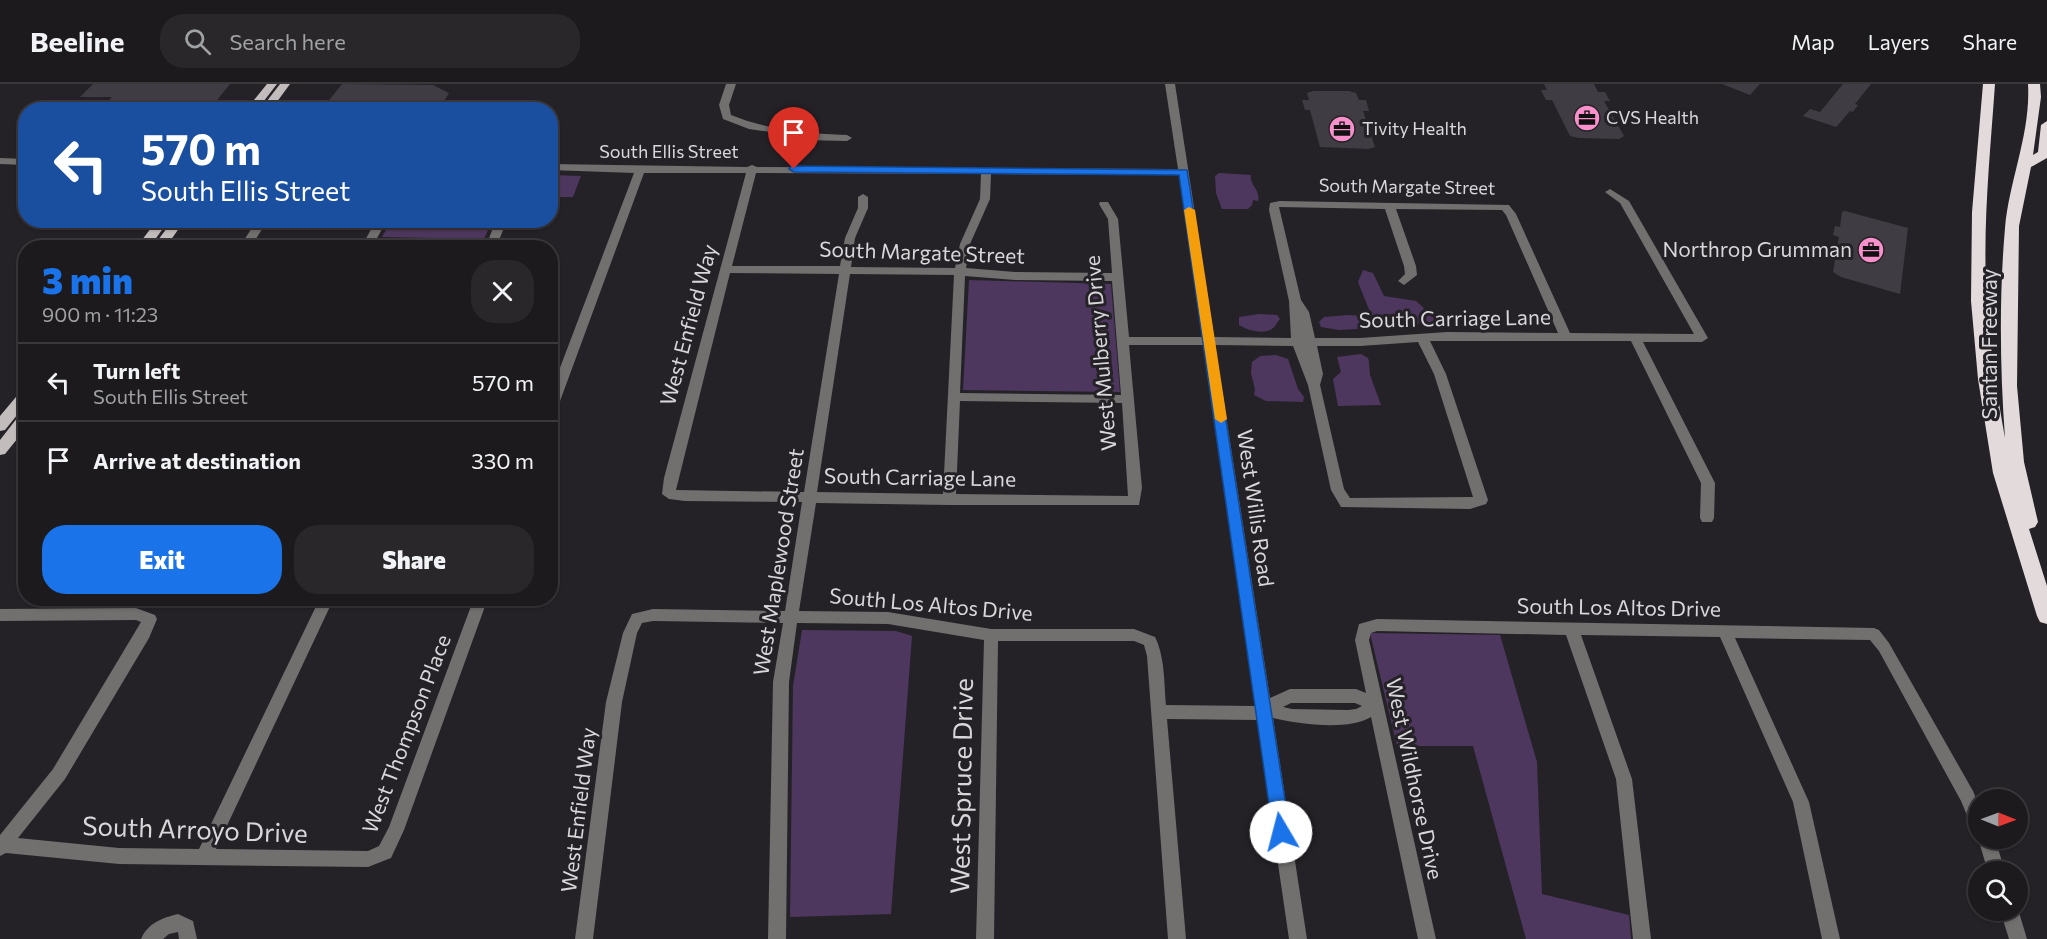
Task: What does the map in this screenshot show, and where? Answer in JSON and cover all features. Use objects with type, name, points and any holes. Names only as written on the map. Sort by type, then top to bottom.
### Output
[{"type":"highway","points":[[1989,84],[1979,212],[1978,301],[1986,379],[2002,473],[2047,616]]},
{"type":"highway","points":[[2029,84],[2034,91]]},
{"type":"highway","name":"Santan Freeway","points":[[2034,91],[2025,165],[2013,226],[2009,386],[2015,462],[2047,603]]},
{"type":"highway","points":[[2025,165],[2044,154],[2047,125]]},
{"type":"main road","points":[[257,102],[272,84]]},
{"type":"main road","points":[[271,102],[285,84]]},
{"type":"main road","points":[[0,426],[18,404]]},
{"type":"main road","points":[[0,450],[18,427]]},
{"type":"street","points":[[731,84],[724,105],[726,117],[736,123],[785,130],[804,137],[847,138]]},
{"type":"street","name":"West Willis Road","points":[[1170,84],[1298,939]]},
{"type":"street","points":[[0,161],[18,162]]},
{"type":"street","name":"South Ellis Street","points":[[558,167],[640,170],[752,168],[1184,172]]},
{"type":"street","name":"West Enfield Way","points":[[669,494],[671,478],[752,168]]},
{"type":"street","points":[[558,390],[640,170]]},
{"type":"street","points":[[949,500],[960,271],[965,244],[985,199],[986,170]]},
{"type":"street","name":"South Carriage Lane","points":[[1123,341],[1360,342],[1447,336],[1702,338],[1624,201],[1610,192]]},
{"type":"street","name":"West Maplewood Street","points":[[777,939],[781,682],[850,238],[862,208],[863,196]]},
{"type":"street","name":"West Mulberry Drive","points":[[1104,204],[1113,219],[1135,488],[1134,501]]},
{"type":"street","name":"South Margate Street","points":[[1305,342],[1303,312],[1295,301],[1274,205],[1505,207],[1511,214],[1566,337]]},
{"type":"street","points":[[1389,205],[1410,266],[1411,275],[1404,281]]},
{"type":"street","name":"South Margate Street","points":[[726,269],[960,271],[1016,276],[1118,277]]},
{"type":"street","points":[[1305,342],[1317,374],[1314,385],[1338,490],[1346,503],[1470,504],[1480,500],[1440,374],[1422,338]]},
{"type":"street","points":[[1635,338],[1708,483],[1707,518]]},
{"type":"street","points":[[954,397],[1127,399]]},
{"type":"street","name":"South Carriage Lane","points":[[669,494],[1134,501]]},
{"type":"street","points":[[203,858],[323,606]]},
{"type":"street","name":"West Thompson Place","points":[[385,852],[396,830],[478,606]]},
{"type":"street","points":[[0,615],[136,614],[150,619],[144,634],[59,774],[1,847]]},
{"type":"street","name":"South Los Altos Drive","points":[[637,618],[653,615],[888,618],[991,634],[1134,635],[1150,641],[1154,656],[1159,712]]},
{"type":"street","name":"West Enfield Way","points":[[584,939],[614,702],[630,633],[637,618]]},
{"type":"street","name":"South Los Altos Drive","points":[[1364,628],[1377,625],[1874,634],[1884,647],[1968,798]]},
{"type":"street","name":"West Wildhorse Drive","points":[[1364,628],[1362,640],[1427,939]]},
{"type":"street","points":[[1572,628],[1624,779],[1642,939]]},
{"type":"street","points":[[1724,630],[1801,802],[1831,939]]},
{"type":"street","name":"West Spruce Drive","points":[[984,939],[991,634]]},
{"type":"street","points":[[1177,939],[1159,712],[1263,711],[1292,716],[1348,717],[1359,716],[1376,705]]},
{"type":"street","name":"South Arroyo Drive","points":[[1,847],[119,856],[203,858],[368,860],[385,852]]},
{"type":"street","points":[[2012,921],[2018,939]]},
{"type":"street","points":[[150,939],[164,926],[178,923],[187,927],[188,939]]},
{"type":"shaded area","points":[[1219,173],[1251,175],[1258,194],[1258,201],[1253,200],[1248,209],[1222,209],[1216,193],[1215,176]]},
{"type":"shaded area","points":[[558,175],[581,176],[573,197],[558,197]]},
{"type":"shaded area","points":[[387,228],[489,228],[484,239],[382,237]]},
{"type":"shaded area","points":[[1363,270],[1373,273],[1384,296],[1416,301],[1429,313],[1442,318],[1443,323],[1441,325],[1427,322],[1402,326],[1387,324],[1374,328],[1339,330],[1321,327],[1319,322],[1324,317],[1349,315],[1372,317],[1358,282]]},
{"type":"shaded area","points":[[969,280],[1111,284],[1120,392],[963,390]]},
{"type":"shaded area","points":[[1259,314],[1277,315],[1280,319],[1273,328],[1262,332],[1239,325],[1239,317]]},
{"type":"shaded area","points":[[1361,354],[1368,358],[1370,375],[1381,405],[1338,406],[1333,379],[1341,372],[1337,357]]},
{"type":"shaded area","points":[[1276,355],[1288,359],[1298,389],[1304,397],[1303,402],[1266,401],[1254,395],[1252,362],[1260,356]]},
{"type":"shaded area","points":[[802,630],[896,631],[912,636],[891,914],[790,917],[793,686]]},
{"type":"shaded area","points":[[1370,633],[1500,635],[1537,762],[1542,894],[1629,915],[1631,939],[1526,939],[1473,746],[1397,746]]},
{"type":"building","points":[[93,84],[230,84],[215,102],[107,102],[112,97],[80,97]]},
{"type":"building","points":[[342,84],[433,85],[449,93],[444,102],[328,102]]},
{"type":"building","name":"CVS Health","points":[[1544,84],[1594,84],[1598,92],[1605,92],[1610,101],[1604,101],[1624,136],[1619,139],[1570,136],[1552,100],[1546,100],[1541,90],[1547,90]]},
{"type":"building","points":[[1722,84],[1760,84],[1750,95]]},
{"type":"building","points":[[1843,84],[1871,84],[1855,104],[1858,105],[1853,112],[1850,111],[1836,127],[1803,116],[1810,109],[1820,112]]},
{"type":"building","name":"Tivity Health","points":[[1313,91],[1356,93],[1359,100],[1366,100],[1369,111],[1363,111],[1375,147],[1368,149],[1320,147],[1310,110],[1305,110],[1302,100],[1309,100],[1307,93]]},
{"type":"building","name":"Northrop Grumman","points":[[1842,212],[1908,228],[1900,294],[1841,277],[1833,272],[1839,237],[1833,235],[1835,226],[1840,227]]},
{"type":"slow traffic","points":[[1189,210],[1221,419]]},
{"type":"place","name":"CVS Health","points":[[1587,118]]},
{"type":"place","name":"Tivity Health","points":[[1342,129]]},
{"type":"place","name":"Northrop Grumman","points":[[1871,250]]},
{"type":"route","points":[[794,169],[1184,172],[1281,832]]}]
